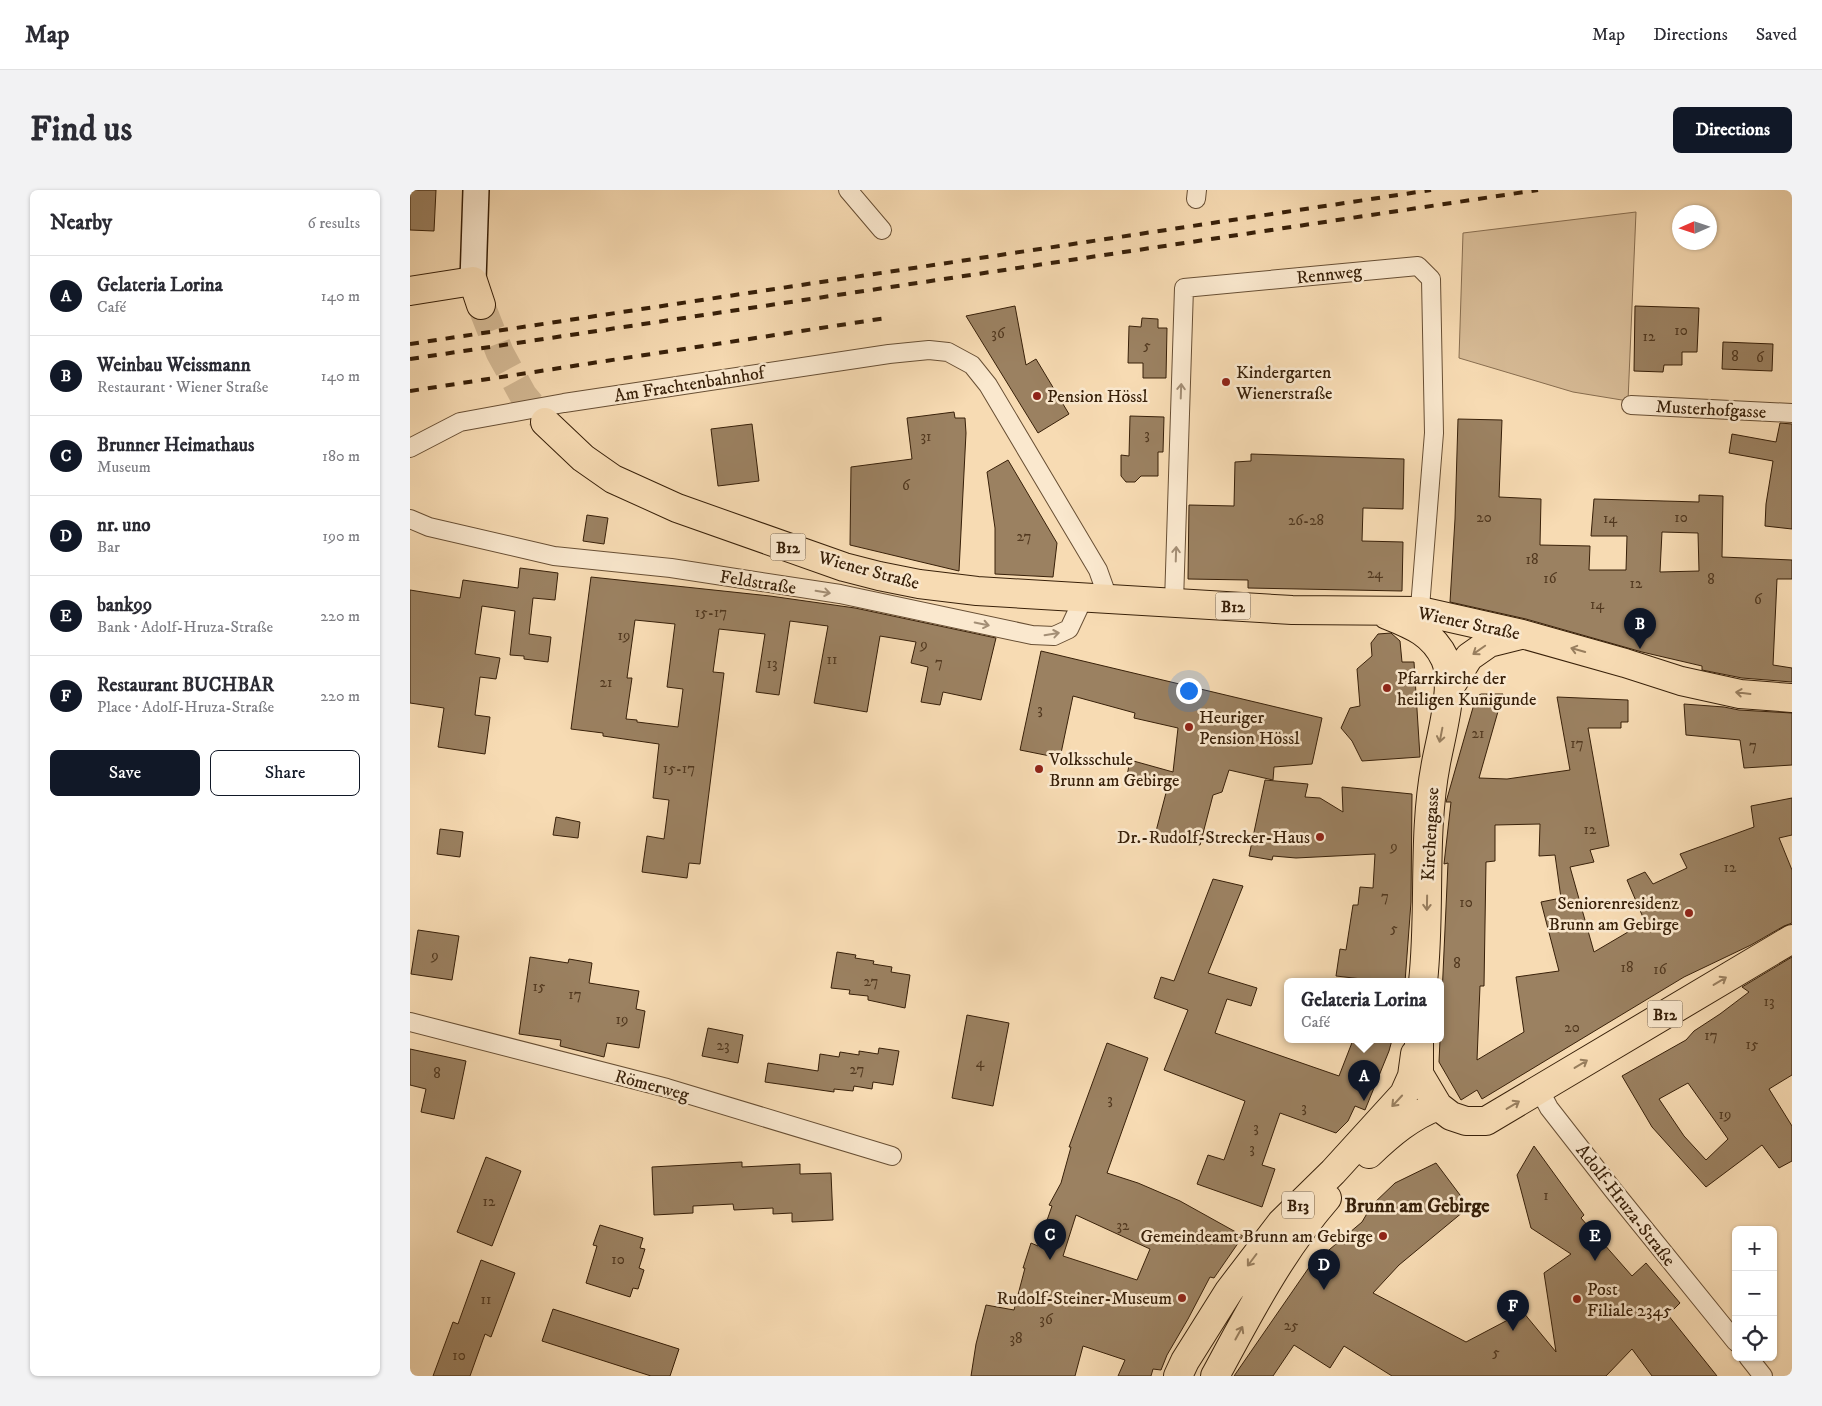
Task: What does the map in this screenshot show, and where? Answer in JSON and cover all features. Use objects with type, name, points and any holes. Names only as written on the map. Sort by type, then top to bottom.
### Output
[{"type":"main road","points":[[410,291],[477,293],[476,190]]},
{"type":"main road","name":"Wiener Straße","points":[[545,422],[584,458],[613,479],[677,508],[844,566],[879,576],[919,584],[977,591],[1292,610],[1376,610]]},
{"type":"main road","name":"Kirchengasse","points":[[1376,610],[1407,623],[1419,620],[1446,660],[1450,687],[1432,784],[1428,817],[1426,950],[1423,978]]},
{"type":"main road","name":"Wiener Straße","points":[[1419,620],[1522,634],[1681,681],[1740,694],[1792,698]]},
{"type":"main road","name":"Kirchengasse","points":[[1450,687],[1469,657],[1489,643],[1522,634]]},
{"type":"main road","name":"B12","points":[[1418,1043],[1419,1074],[1438,1106],[1451,1116],[1466,1122],[1486,1121],[1792,939]]},
{"type":"main road","name":"B13","points":[[1178,1376],[1185,1361],[1229,1291],[1281,1223],[1333,1172],[1404,1094],[1412,1076],[1418,1043]]},
{"type":"main road","name":"B13","points":[[1215,1376],[1260,1296],[1312,1214],[1341,1181],[1381,1142],[1417,1114],[1438,1106]]},
{"type":"street","points":[[848,190],[882,230]]},
{"type":"street","name":"Rennweg","points":[[1174,602],[1184,288],[1418,266],[1431,278],[1434,434],[1419,620]]},
{"type":"street","name":"Am Frachtenbahnhof","points":[[410,448],[460,422],[564,403],[880,356],[929,350],[948,352],[972,365],[988,385],[1098,570],[1096,598]]},
{"type":"street","name":"Musterhofgasse","points":[[1631,405],[1792,413]]},
{"type":"street","name":"Feldstraße","points":[[410,519],[429,527],[554,556],[671,568],[840,594],[1032,635],[1054,636],[1069,629],[1096,598]]},
{"type":"street","name":"Römerweg","points":[[410,1022],[668,1088],[892,1156]]},
{"type":"street","name":"Adolf-Hruza-Straße","points":[[1539,1089],[1549,1108],[1732,1337]]},
{"type":"street","points":[[1751,1361],[1763,1376]]},
{"type":"shaded area","points":[[1636,212],[1628,401],[1573,392],[1459,358],[1463,233]]},
{"type":"building","points":[[410,190],[436,190],[434,231],[410,230]]},
{"type":"building","points":[[1015,306],[1026,365],[1036,359],[1069,414],[1038,433],[966,316]]},
{"type":"building","points":[[1635,306],[1699,308],[1697,352],[1682,352],[1682,365],[1664,365],[1663,372],[1634,371]]},
{"type":"building","points":[[1142,318],[1158,319],[1158,328],[1167,328],[1166,378],[1143,378],[1143,363],[1128,363],[1129,326],[1141,327]]},
{"type":"building","points":[[1723,342],[1773,344],[1772,371],[1722,369]]},
{"type":"building","points":[[954,412],[955,418],[965,418],[966,433],[959,571],[850,545],[851,467],[912,459],[907,418]]},
{"type":"building","points":[[1130,416],[1164,417],[1163,452],[1158,452],[1158,476],[1141,476],[1135,482],[1126,482],[1121,476],[1121,455],[1129,456]]},
{"type":"building","points":[[1458,419],[1502,420],[1499,497],[1541,499],[1540,545],[1590,546],[1589,570],[1626,570],[1627,536],[1591,536],[1594,499],[1699,502],[1699,495],[1723,496],[1722,557],[1792,560],[1792,579],[1777,579],[1773,665],[1792,668],[1792,682],[1742,678],[1702,670],[1702,666],[1642,652],[1526,619],[1450,602]],"holes":[[[1662,532],[1698,533],[1699,571],[1660,572]]]},
{"type":"building","points":[[1780,423],[1792,424],[1792,529],[1765,526],[1766,504],[1773,461],[1729,453],[1732,434],[1776,442]]},
{"type":"building","points":[[752,424],[759,481],[718,486],[711,429]]},
{"type":"building","points":[[1251,454],[1404,459],[1403,509],[1363,508],[1362,541],[1403,542],[1402,591],[1248,588],[1248,580],[1188,579],[1189,505],[1234,506],[1235,462],[1251,461]]},
{"type":"building","points":[[1008,460],[1057,543],[1053,577],[995,574],[995,528],[987,472]]},
{"type":"building","points":[[587,515],[608,518],[604,544],[583,541]]},
{"type":"building","points":[[520,568],[558,573],[555,600],[533,598],[529,634],[551,637],[548,662],[524,659],[524,656],[510,655],[515,611],[482,606],[475,654],[500,658],[496,679],[480,677],[475,715],[490,717],[485,754],[438,747],[444,708],[410,703],[410,590],[460,598],[463,580],[518,588]]},
{"type":"building","points":[[591,577],[770,596],[855,608],[996,638],[981,700],[943,692],[940,705],[921,702],[928,667],[911,663],[916,642],[880,636],[867,712],[814,703],[828,626],[790,621],[779,695],[756,692],[765,634],[719,629],[713,672],[724,673],[700,864],[689,863],[687,878],[642,872],[647,836],[664,839],[669,800],[653,798],[659,744],[603,736],[603,733],[571,729]],"holes":[[[635,620],[675,624],[667,687],[683,689],[678,727],[626,719],[632,678],[627,678]]]},
{"type":"building","name":"Pfarrkirche der heiligen Kunigunde","points":[[1391,633],[1400,641],[1402,662],[1414,662],[1420,757],[1362,761],[1352,741],[1341,728],[1350,708],[1360,706],[1357,669],[1372,656],[1371,643],[1378,634]]},
{"type":"building","points":[[1041,651],[1322,718],[1312,764],[1274,767],[1273,780],[1229,770],[1222,792],[1213,795],[1200,845],[1155,835],[1167,789],[1127,776],[1130,760],[1173,772],[1178,728],[1134,718],[1135,713],[1073,696],[1060,758],[1020,750]]},
{"type":"building","points":[[1481,694],[1503,694],[1479,778],[1507,779],[1570,770],[1557,697],[1628,700],[1628,722],[1621,722],[1621,728],[1588,728],[1609,846],[1590,850],[1594,862],[1570,867],[1594,952],[1645,922],[1627,880],[1645,872],[1653,884],[1687,868],[1680,854],[1754,827],[1751,806],[1792,798],[1792,835],[1779,838],[1792,870],[1792,923],[1684,977],[1482,1099],[1477,1090],[1461,1100],[1439,1062],[1440,1043],[1444,1043],[1443,978],[1448,863],[1444,864],[1451,802],[1446,802],[1476,697]],"holes":[[[1540,824],[1539,856],[1555,855],[1561,898],[1541,902],[1559,971],[1516,977],[1524,1032],[1477,1060],[1480,986],[1484,986],[1486,862],[1495,861],[1495,825]]]},
{"type":"building","points":[[1684,704],[1792,713],[1792,765],[1744,768],[1740,740],[1686,735]]},
{"type":"building","points":[[1265,780],[1308,784],[1305,797],[1320,798],[1343,812],[1342,787],[1412,794],[1411,902],[1405,978],[1336,976],[1340,949],[1346,950],[1353,905],[1358,905],[1360,887],[1373,888],[1375,854],[1296,858],[1273,856],[1272,860],[1249,856]]},
{"type":"building","points":[[556,817],[580,822],[578,838],[553,835]]},
{"type":"building","points":[[440,829],[463,832],[460,857],[437,854]]},
{"type":"building","points":[[1213,879],[1243,886],[1208,973],[1257,988],[1251,1006],[1227,999],[1215,1033],[1339,1076],[1352,1043],[1391,1043],[1365,1110],[1355,1106],[1348,1121],[1336,1133],[1280,1113],[1262,1165],[1275,1169],[1262,1207],[1197,1184],[1208,1155],[1224,1160],[1245,1101],[1164,1070],[1188,1010],[1154,998],[1161,977],[1174,981]]},
{"type":"building","points":[[418,930],[459,936],[452,980],[411,974]]},
{"type":"building","points":[[837,952],[856,955],[855,958],[874,961],[873,964],[892,967],[891,972],[910,975],[905,1008],[868,1000],[868,996],[849,994],[850,990],[831,988]]},
{"type":"building","points":[[530,957],[568,963],[569,959],[592,963],[589,983],[639,991],[636,1009],[645,1011],[639,1048],[607,1043],[604,1057],[560,1046],[561,1040],[519,1034]]},
{"type":"building","points":[[1792,957],[1792,1075],[1769,1089],[1792,1126],[1792,1161],[1779,1168],[1762,1145],[1706,1187],[1652,1127],[1622,1076],[1686,1040],[1694,1031],[1749,992],[1742,987]],"holes":[[[1688,1083],[1728,1139],[1706,1160],[1684,1136],[1659,1099]]]},
{"type":"building","points":[[967,1015],[1009,1023],[993,1106],[952,1098]]},
{"type":"building","points":[[708,1028],[743,1035],[738,1063],[702,1056]]},
{"type":"building","points":[[1107,1043],[1148,1058],[1107,1173],[1138,1183],[1180,1201],[1243,1236],[1214,1278],[1210,1277],[1167,1355],[1161,1370],[1153,1369],[1151,1376],[1118,1376],[1125,1360],[1083,1346],[1075,1376],[971,1376],[976,1344],[986,1305],[1014,1310],[1025,1268],[1023,1268],[1031,1243],[1038,1246],[1052,1206],[1049,1205],[1061,1183],[1071,1147],[1069,1147]],"holes":[[[1076,1215],[1150,1249],[1137,1280],[1063,1256]]]},
{"type":"building","points":[[879,1048],[899,1051],[893,1085],[873,1082],[872,1089],[854,1086],[853,1091],[834,1089],[834,1092],[765,1082],[768,1063],[818,1071],[820,1054],[839,1057],[840,1052],[859,1055],[859,1051],[878,1054]]},
{"type":"building","points":[[410,1049],[466,1061],[454,1119],[421,1112],[426,1089],[410,1085]]},
{"type":"building","points":[[1534,1146],[1584,1215],[1581,1218],[1632,1276],[1646,1263],[1680,1303],[1668,1315],[1717,1376],[1652,1376],[1632,1349],[1606,1376],[1392,1376],[1344,1346],[1330,1368],[1294,1345],[1273,1376],[1234,1376],[1310,1266],[1362,1222],[1372,1205],[1395,1183],[1436,1163],[1469,1207],[1399,1265],[1373,1293],[1466,1342],[1523,1312],[1556,1352],[1544,1273],[1571,1254],[1531,1228],[1517,1175]]},
{"type":"building","points":[[486,1157],[521,1171],[492,1246],[457,1232]]},
{"type":"building","points":[[742,1162],[742,1167],[800,1164],[800,1174],[831,1173],[833,1220],[792,1222],[792,1213],[773,1214],[773,1208],[734,1210],[733,1204],[693,1206],[693,1213],[654,1215],[652,1167]]},
{"type":"building","points":[[600,1225],[643,1238],[640,1248],[645,1249],[639,1268],[644,1270],[638,1289],[633,1288],[630,1297],[586,1283],[597,1246],[593,1245]]},
{"type":"building","points":[[481,1260],[515,1273],[491,1337],[485,1334],[470,1376],[433,1376],[453,1322],[458,1324]]},
{"type":"building","points":[[553,1309],[679,1349],[670,1376],[651,1376],[542,1341]]},
{"type":"tunnel","points":[[481,305],[500,353],[523,395],[545,422]]},
{"type":"railway","points":[[410,344],[1431,190]]},
{"type":"railway","points":[[410,359],[1538,190]]},
{"type":"railway","points":[[410,391],[886,318]]},
{"type":"place","name":"Kindergarten Wienerstraße","points":[[1226,382]]},
{"type":"place","name":"Pension Hössl","points":[[1037,396]]},
{"type":"place","name":"Weinbau Weissmann","points":[[1640,649]]},
{"type":"place","name":"Pfarrkirche der heiligen Kunigunde","points":[[1387,688]]},
{"type":"place","name":"Heuriger Pension Hössl","points":[[1189,727]]},
{"type":"place","name":"Volksschule Brunn am Gebirge","points":[[1039,769]]},
{"type":"place","name":"Dr.-Rudolf-Strecker-Haus","points":[[1320,837]]},
{"type":"place","name":"Seniorenresidenz Brunn am Gebirge","points":[[1689,913]]},
{"type":"place","name":"Gelateria Lorina","points":[[1364,1101]]},
{"type":"place","name":"Gemeindeamt Brunn am Gebirge","points":[[1383,1236]]},
{"type":"place","name":"Brunner Heimathaus","points":[[1050,1260]]},
{"type":"place","name":"bank99","points":[[1595,1261]]},
{"type":"place","name":"nr. uno","points":[[1324,1290]]},
{"type":"place","name":"Rudolf-Steiner-Museum","points":[[1182,1298]]},
{"type":"place","name":"Post Filiale 2345","points":[[1577,1299]]},
{"type":"place","name":"Restaurant BUCHBAR","points":[[1513,1331]]},
{"type":"district","name":"Brunn am Gebirge","points":[[1417,1205]]}]
